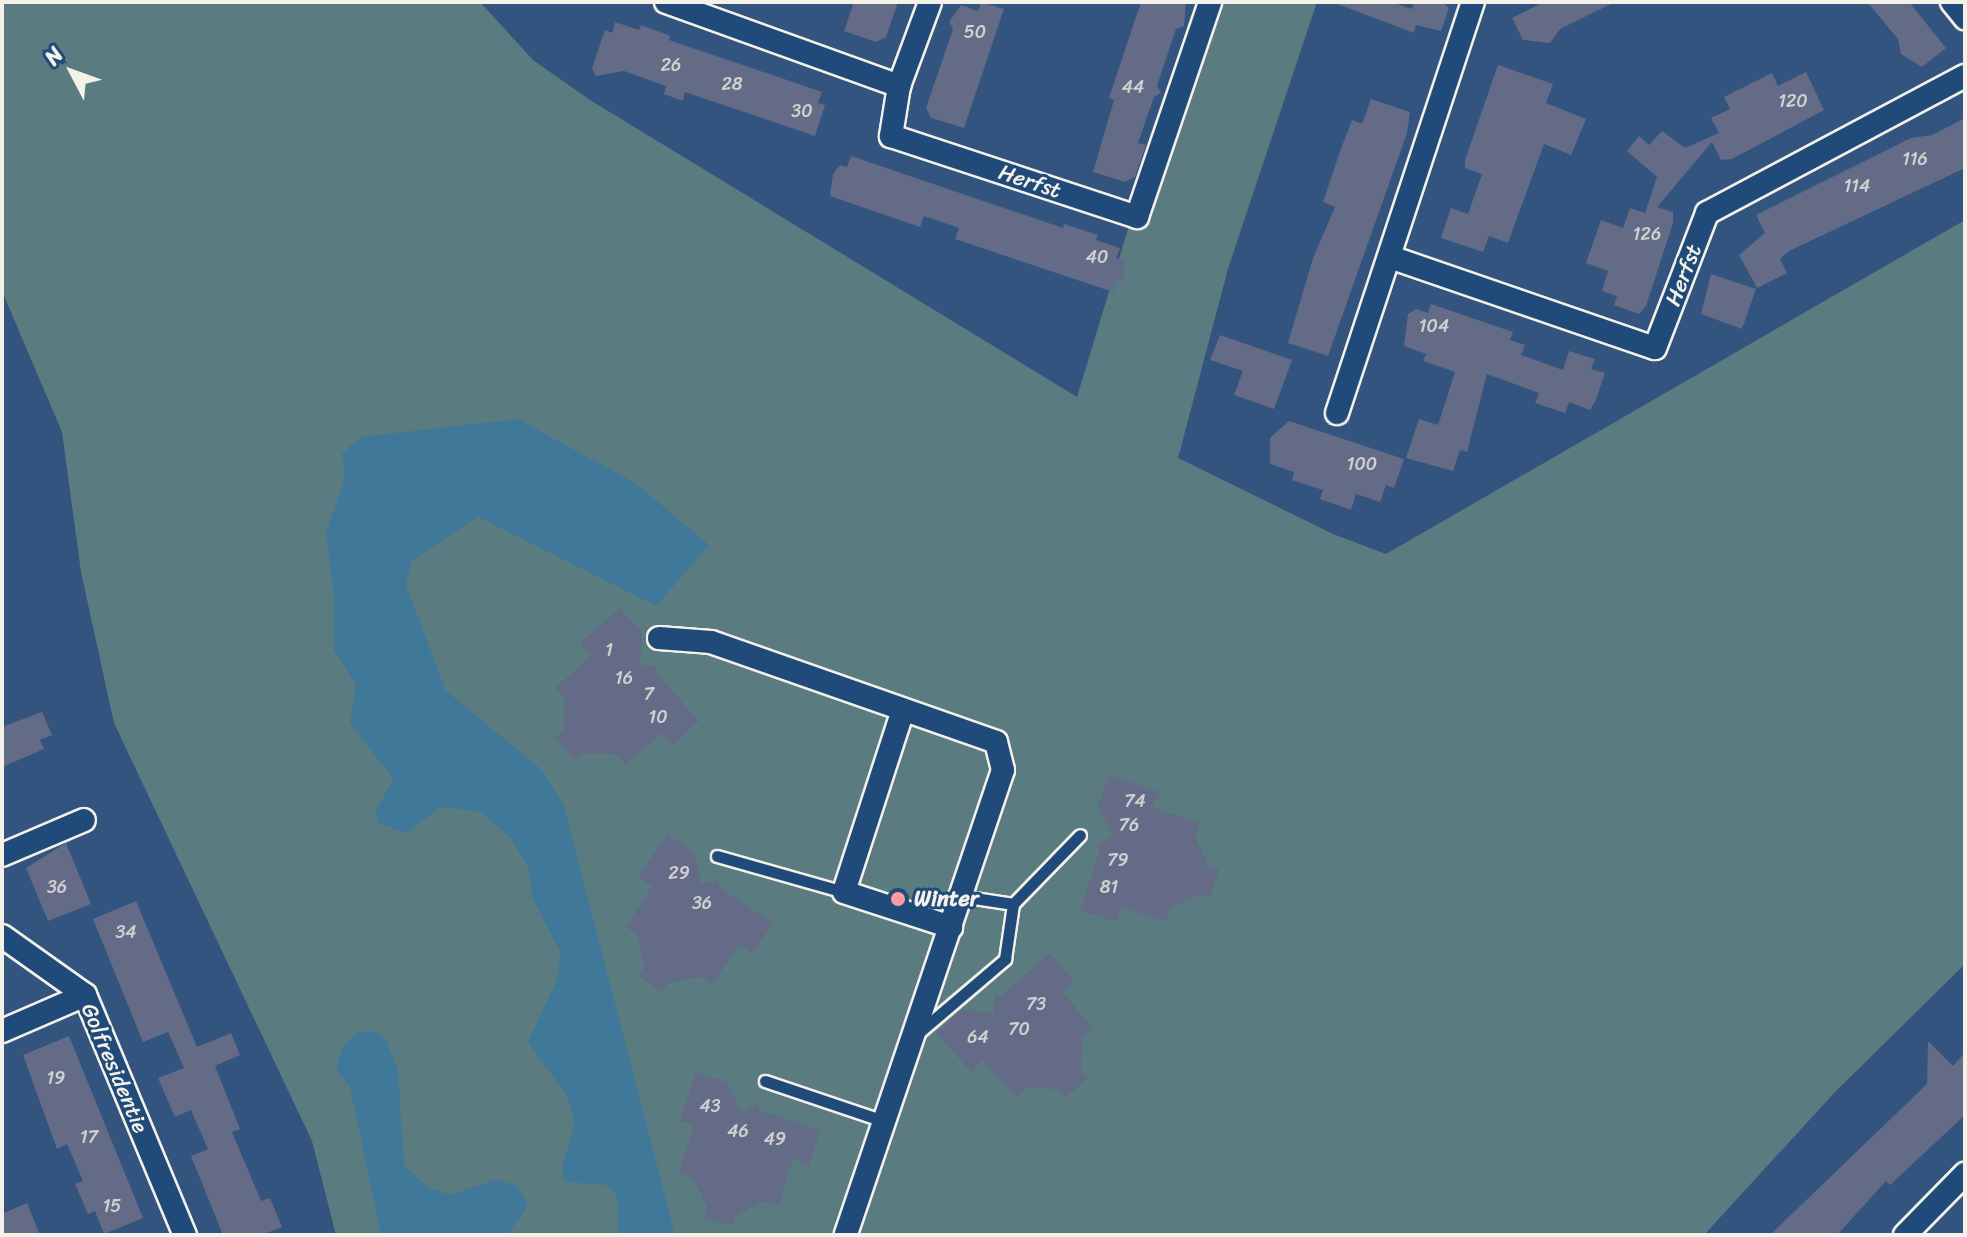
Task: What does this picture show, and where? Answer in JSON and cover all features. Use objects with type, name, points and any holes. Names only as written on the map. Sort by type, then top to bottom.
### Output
[{"type":"street","points":[[666,2],[899,86]]},
{"type":"street","name":"Herfst","points":[[930,2],[899,86],[891,136],[1137,217],[1210,2]]},
{"type":"street","points":[[1337,413],[1473,2]]},
{"type":"street","points":[[1952,2],[1965,18]]},
{"type":"street","name":"Herfst","points":[[1390,257],[1655,348],[1707,213],[1965,76]]},
{"type":"street","points":[[659,638],[711,642],[996,742],[1003,770],[846,1235]]},
{"type":"street","points":[[903,710],[844,892],[951,927]]},
{"type":"street","points":[[2,855],[84,820]]},
{"type":"street","name":"Golfresidentie","points":[[2,936],[85,995],[185,1235]]},
{"type":"street","points":[[2,1031],[85,995]]},
{"type":"street","points":[[1905,1235],[1965,1174]]},
{"type":"lane","points":[[913,1036],[1005,959],[1013,904],[1080,835]]},
{"type":"lane","points":[[717,856],[844,892]]},
{"type":"lane","points":[[961,896],[1013,904]]},
{"type":"lane","points":[[765,1081],[884,1121]]},
{"type":"green space","points":[[2,2],[480,2],[533,60],[590,100],[1077,397],[1197,2],[1317,2],[1228,269],[1178,458],[1333,534],[1386,554],[1965,220],[1965,964],[1836,1091],[1704,1235],[336,1235],[312,1141],[114,723],[81,572],[62,432],[2,291]]},
{"type":"water","points":[[518,419],[635,483],[709,545],[656,606],[478,517],[411,562],[406,585],[446,691],[542,770],[564,806],[675,1235],[618,1235],[617,1196],[607,1185],[564,1182],[562,1167],[575,1123],[567,1096],[528,1042],[557,980],[561,953],[532,897],[529,869],[511,838],[481,812],[440,807],[407,833],[378,823],[376,811],[393,778],[350,723],[356,685],[334,650],[334,598],[326,532],[345,479],[342,454],[360,437]]},
{"type":"water","points":[[371,1031],[385,1037],[398,1071],[404,1165],[426,1186],[450,1195],[496,1180],[518,1186],[528,1206],[507,1235],[381,1235],[350,1087],[336,1069],[344,1044],[358,1032]]},
{"type":"building","points":[[854,2],[898,2],[886,37],[876,42],[844,31]]},
{"type":"building","points":[[981,2],[1004,9],[964,128],[931,118],[926,108],[953,29],[949,22],[961,5],[978,11]]},
{"type":"building","points":[[1141,2],[1186,2],[1184,26],[1176,29],[1157,86],[1161,93],[1154,97],[1138,143],[1146,145],[1135,177],[1125,182],[1093,172],[1114,100],[1109,98]]},
{"type":"building","points":[[1332,2],[1391,2],[1412,9],[1414,2],[1443,2],[1449,8],[1441,31],[1416,25],[1414,33]]},
{"type":"building","points":[[1544,2],[1615,2],[1560,29],[1550,43],[1523,40],[1512,18]]},
{"type":"building","points":[[1867,2],[1909,2],[1946,48],[1922,67],[1901,54],[1898,39]]},
{"type":"building","points":[[615,22],[639,30],[641,25],[670,36],[669,40],[822,92],[818,103],[825,105],[815,136],[685,92],[683,101],[664,94],[666,86],[624,71],[596,76],[592,68],[605,30],[612,33]]},
{"type":"building","points":[[1498,65],[1553,84],[1546,103],[1586,119],[1571,155],[1544,144],[1508,243],[1489,236],[1483,252],[1441,238],[1451,208],[1468,214],[1482,174],[1465,168],[1465,160]]},
{"type":"building","points":[[1806,72],[1824,110],[1732,159],[1721,160],[1712,142],[1657,207],[1673,212],[1673,223],[1646,306],[1639,314],[1614,305],[1617,296],[1602,291],[1608,271],[1586,263],[1601,220],[1623,228],[1630,208],[1645,213],[1657,177],[1627,151],[1639,136],[1649,145],[1662,131],[1685,148],[1719,133],[1711,118],[1730,109],[1724,97],[1772,73],[1778,86]]},
{"type":"building","points":[[1371,99],[1410,112],[1407,133],[1328,356],[1288,343],[1313,258],[1335,207],[1323,202],[1339,154],[1352,120],[1362,124]]},
{"type":"building","points":[[1965,118],[1965,168],[1789,251],[1780,259],[1787,273],[1757,288],[1739,255],[1765,233],[1756,215],[1911,138],[1932,135]]},
{"type":"building","points":[[851,156],[1063,228],[1064,224],[1098,235],[1096,240],[1120,248],[1116,258],[1124,261],[1123,282],[1117,280],[1113,292],[955,239],[959,228],[924,216],[920,227],[830,196],[833,174],[840,165],[847,167]]},
{"type":"building","points":[[1711,274],[1756,289],[1742,329],[1701,314]]},
{"type":"building","points":[[1431,304],[1513,332],[1510,340],[1525,345],[1521,355],[1563,370],[1569,351],[1595,359],[1591,369],[1605,373],[1590,410],[1569,402],[1565,413],[1535,403],[1539,393],[1487,374],[1467,452],[1460,450],[1453,471],[1406,458],[1419,419],[1438,425],[1455,372],[1423,361],[1426,354],[1404,346],[1408,314],[1416,309],[1428,313]]},
{"type":"building","points":[[1220,335],[1292,360],[1274,409],[1234,395],[1243,371],[1210,360]]},
{"type":"building","points":[[1289,421],[1404,459],[1394,488],[1386,485],[1380,502],[1356,494],[1351,510],[1320,499],[1323,490],[1292,480],[1294,472],[1270,464],[1270,438]]},
{"type":"building","points":[[620,608],[642,633],[640,665],[657,666],[656,673],[699,721],[672,745],[662,733],[625,765],[616,754],[582,753],[575,760],[555,738],[563,731],[565,698],[555,688],[591,656],[580,643]]},
{"type":"building","points":[[42,712],[52,735],[40,740],[44,749],[2,767],[2,727]]},
{"type":"building","points":[[1109,775],[1159,792],[1152,807],[1199,823],[1195,837],[1209,866],[1219,870],[1210,897],[1200,894],[1170,908],[1166,922],[1122,907],[1115,922],[1080,910],[1100,850],[1097,844],[1113,836],[1098,806]]},
{"type":"building","points":[[667,834],[695,853],[701,884],[718,881],[720,888],[773,923],[753,953],[738,945],[713,984],[700,977],[668,983],[662,992],[638,976],[644,967],[638,935],[626,927],[652,886],[638,878]]},
{"type":"building","points":[[66,843],[91,904],[48,921],[26,868]]},
{"type":"building","points":[[136,901],[197,1047],[231,1033],[240,1055],[215,1066],[240,1129],[232,1132],[261,1201],[270,1198],[282,1227],[262,1235],[223,1235],[191,1156],[208,1149],[191,1110],[175,1117],[158,1078],[184,1068],[168,1032],[143,1042],[93,919]]},
{"type":"building","points":[[1050,953],[1074,981],[1063,993],[1093,1028],[1083,1037],[1081,1070],[1088,1078],[1066,1097],[1059,1089],[1026,1088],[1016,1097],[982,1060],[971,1072],[936,1033],[961,1010],[994,1013],[995,995],[1001,996]]},
{"type":"building","points":[[69,1036],[143,1218],[104,1234],[95,1211],[88,1214],[75,1184],[83,1181],[67,1144],[57,1149],[23,1055]]},
{"type":"building","points":[[1928,1041],[1953,1066],[1965,1052],[1965,1115],[1890,1185],[1886,1181],[1837,1235],[1770,1235],[1927,1084]]},
{"type":"building","points":[[696,1072],[727,1082],[742,1112],[757,1104],[760,1110],[820,1131],[809,1166],[793,1159],[778,1206],[764,1201],[735,1216],[731,1226],[704,1217],[707,1207],[692,1177],[679,1172],[694,1124],[679,1122]]},
{"type":"building","points":[[27,1203],[40,1235],[2,1235],[2,1214]]},
{"type":"place","name":"Winter","points":[[898,899]]}]
